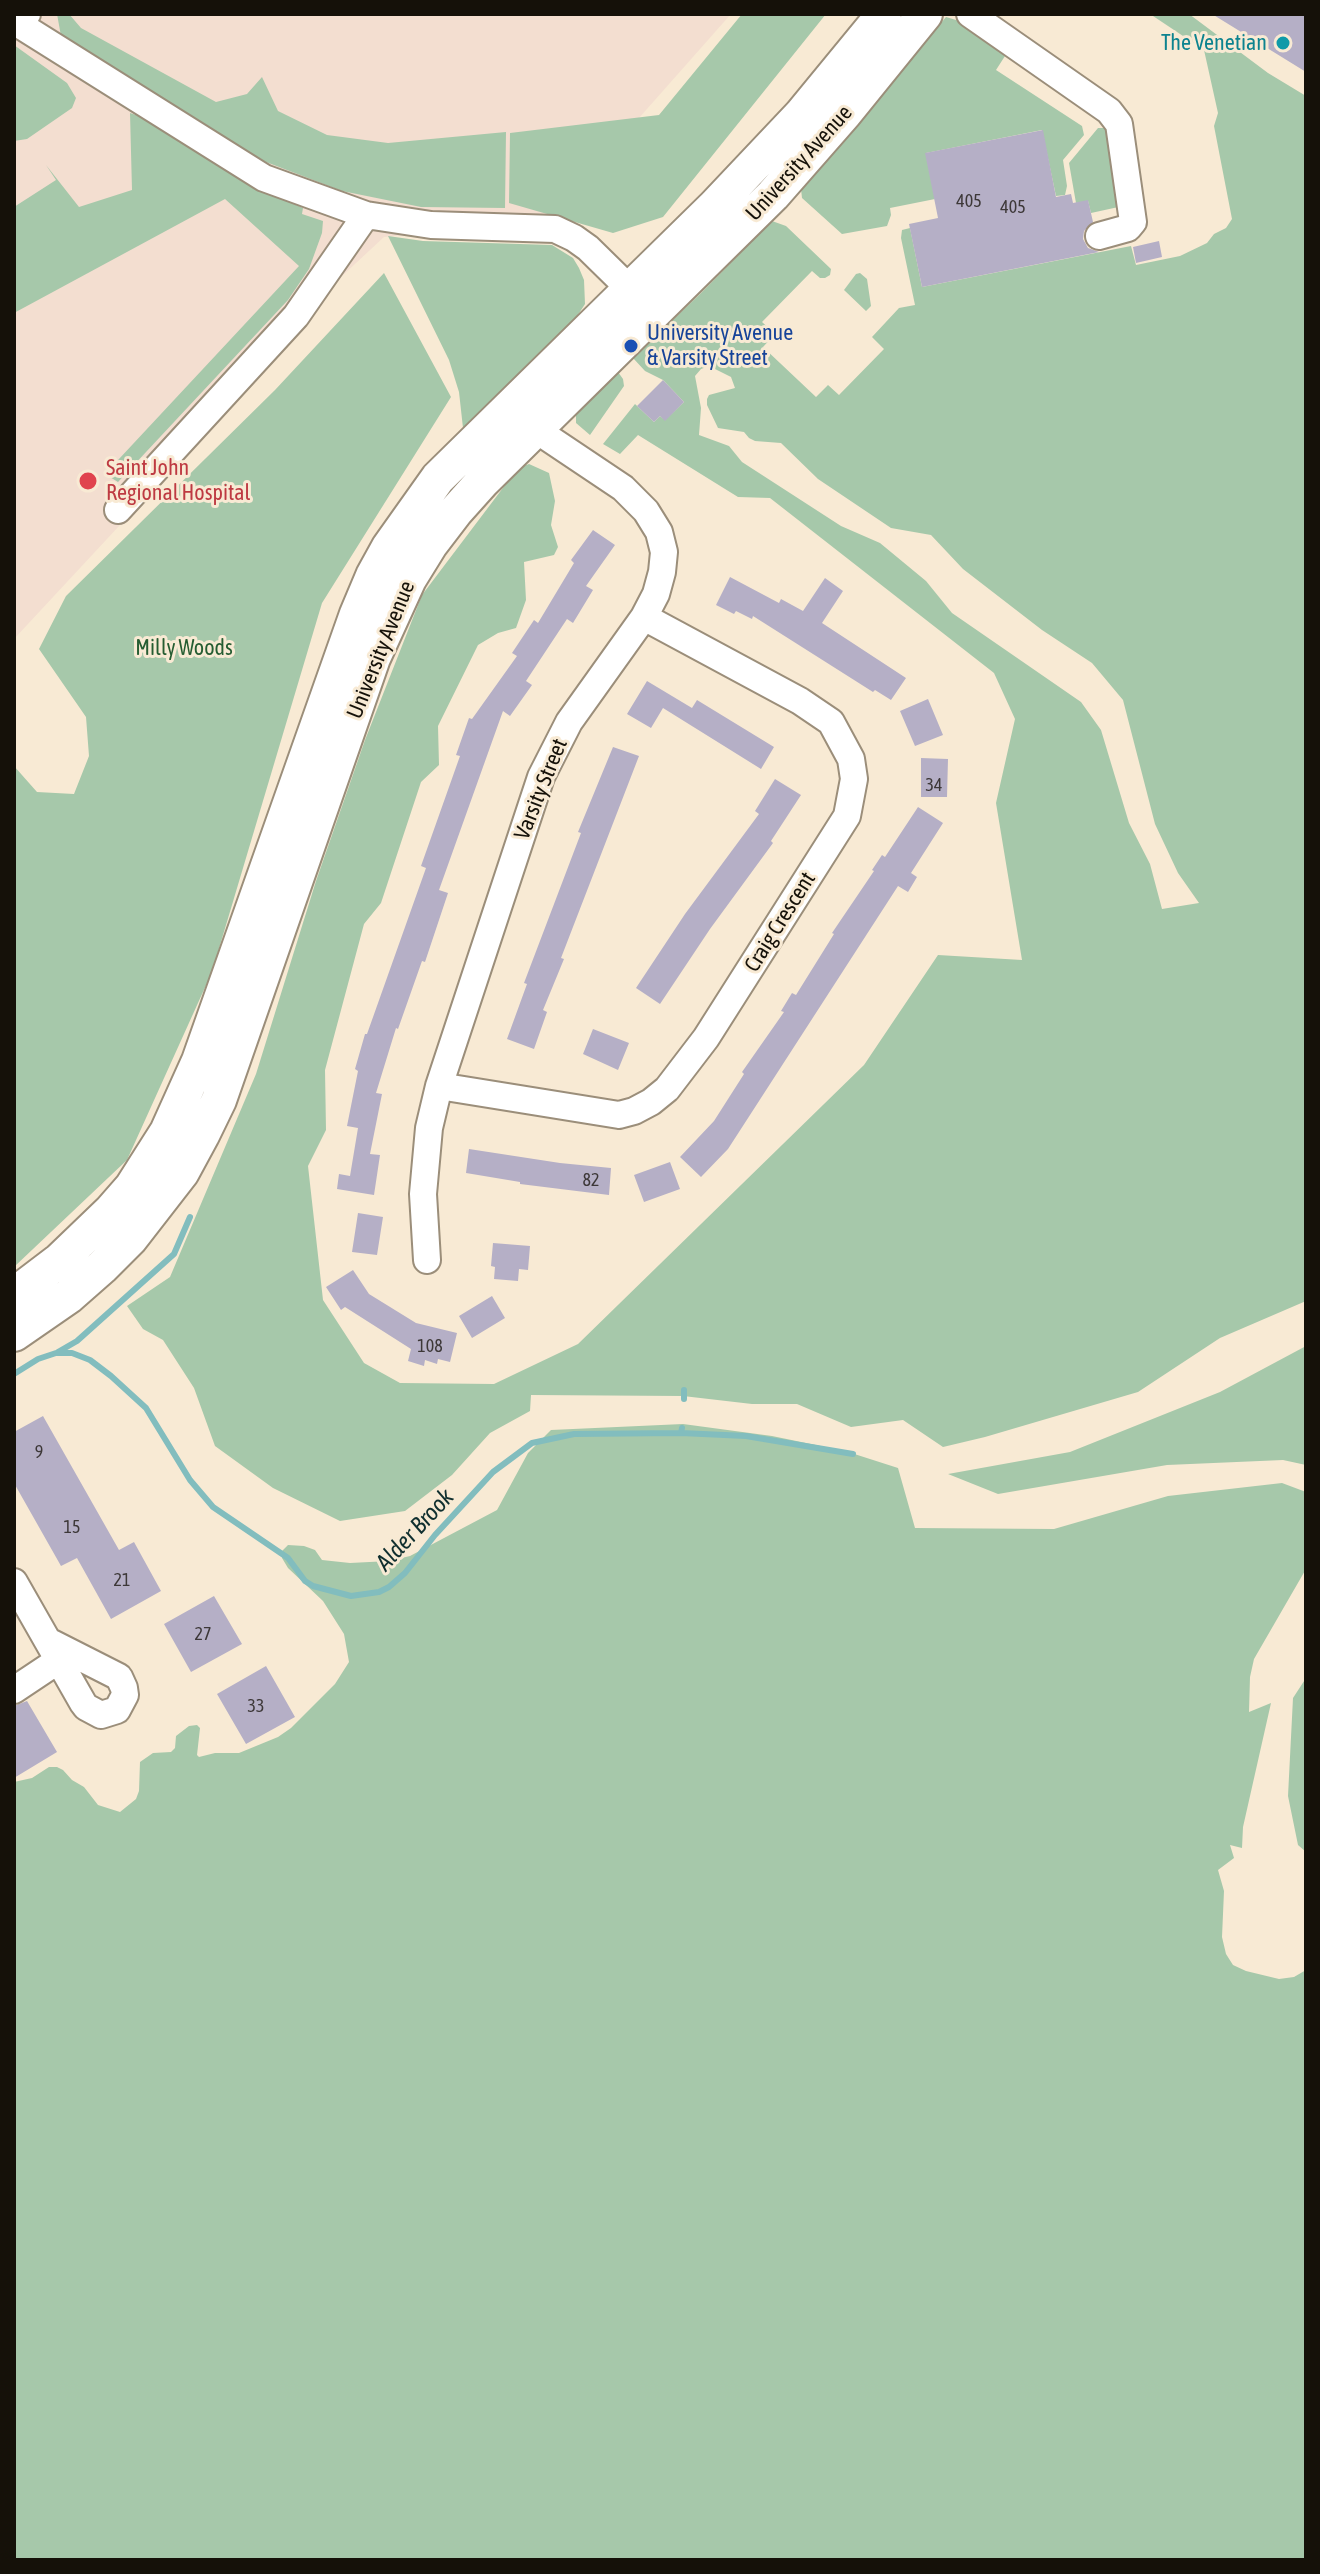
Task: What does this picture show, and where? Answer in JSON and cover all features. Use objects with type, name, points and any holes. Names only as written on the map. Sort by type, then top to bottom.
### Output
[{"type":"main road","name":"University Avenue","points":[[14,1334],[69,1296],[102,1267],[148,1217],[182,1172],[219,1100],[373,658],[409,579],[456,511],[536,429],[642,301],[715,206],[801,115],[884,14]]},
{"type":"main road","name":"University Avenue","points":[[14,1295],[60,1260],[111,1211],[132,1187],[167,1132],[199,1061],[339,662],[373,576],[389,547],[438,478],[507,410],[773,195],[925,14]]},
{"type":"street","points":[[27,14],[20,25],[264,178],[354,211],[431,225],[555,229],[588,248],[642,301]]},
{"type":"street","points":[[970,14],[1115,118],[1121,131],[1134,218],[1128,228],[1099,236]]},
{"type":"street","points":[[118,510],[296,316],[354,211]]},
{"type":"street","name":"Varsity Street","points":[[427,1260],[423,1194],[429,1128],[439,1086],[541,777],[569,722],[644,617],[656,594],[664,552],[659,532],[646,511],[623,488],[507,410]]},
{"type":"street","name":"Craig Crescent","points":[[439,1086],[611,1114],[634,1111],[651,1102],[667,1089],[704,1041],[847,816],[854,779],[851,759],[831,722],[806,704],[644,617]]},
{"type":"street","points":[[14,1582],[53,1651],[14,1690]]},
{"type":"shaded area","name":"Saint John Regional Hospital","points":[[14,14],[731,14],[547,222],[384,237],[341,277],[305,326],[14,639]]},
{"type":"green space","points":[[57,14],[69,14],[81,28],[216,102],[247,94],[262,77],[278,111],[327,135],[388,143],[506,132],[505,208],[421,207],[342,191],[266,162],[61,36]]},
{"type":"green space","points":[[742,14],[826,14],[663,217],[613,233],[509,203],[510,133],[659,115]]},
{"type":"green space","points":[[1150,14],[1189,14],[1268,73],[1306,96],[1306,1301],[1220,1338],[1138,1392],[943,1447],[903,1420],[851,1427],[797,1404],[752,1404],[683,1396],[531,1395],[530,1411],[490,1433],[452,1475],[405,1511],[340,1521],[273,1488],[215,1446],[194,1388],[163,1340],[143,1329],[127,1306],[170,1277],[256,1074],[316,881],[365,740],[422,595],[518,468],[529,464],[549,473],[555,501],[551,525],[558,547],[554,555],[524,562],[526,600],[516,628],[498,633],[478,645],[438,726],[439,765],[421,782],[381,903],[364,924],[325,1070],[326,1130],[308,1166],[323,1300],[364,1363],[400,1383],[494,1384],[578,1344],[864,1065],[938,955],[1022,960],[996,803],[1015,719],[994,673],[770,498],[738,497],[638,435],[620,454],[603,444],[635,404],[654,422],[660,416],[665,420],[684,402],[663,380],[645,371],[633,358],[772,221],[786,226],[831,269],[830,275],[825,278],[812,271],[762,322],[775,334],[763,347],[816,397],[828,385],[839,395],[884,349],[872,337],[899,308],[915,305],[902,230],[910,228],[922,287],[1131,246],[1136,265],[1180,256],[1207,243],[1232,219],[1214,126],[1218,113],[1204,50]],"holes":[[[709,366],[731,377],[735,388],[709,395],[707,399],[718,428],[744,432],[755,441],[781,443],[818,479],[891,528],[931,535],[963,569],[1042,630],[1092,663],[1123,700],[1155,824],[1178,873],[1199,903],[1162,909],[1150,864],[1129,823],[1101,730],[1081,702],[952,613],[926,581],[880,543],[841,526],[742,462],[729,446],[699,435],[701,408],[695,376]]]},
{"type":"green space","points":[[946,17],[956,20],[1005,56],[996,70],[1082,126],[1084,135],[1063,160],[1067,186],[1065,195],[1056,196],[1042,130],[926,153],[935,199],[890,208],[887,226],[842,234],[802,198],[801,189]]},
{"type":"green space","points":[[14,45],[67,83],[76,98],[72,108],[27,139],[14,141]]},
{"type":"green space","points":[[130,113],[154,121],[256,187],[303,208],[302,214],[323,221],[309,269],[288,300],[118,482],[105,474],[299,266],[225,199],[14,313],[14,207],[56,180],[46,165],[79,207],[132,190]]},
{"type":"green space","points":[[1098,128],[1106,128],[1123,206],[1091,213],[1088,201],[1076,203],[1069,163]]},
{"type":"green space","points":[[388,236],[423,241],[552,245],[573,258],[579,268],[584,280],[585,304],[572,324],[463,428],[459,392],[449,360]]},
{"type":"green space","name":"Milly Woods","points":[[384,273],[451,397],[322,603],[212,972],[127,1160],[14,1267],[14,766],[37,792],[74,794],[89,756],[86,717],[39,649],[66,596],[275,390]]},
{"type":"green space","points":[[860,273],[867,279],[871,306],[866,311],[844,290]]},
{"type":"green space","points":[[618,372],[624,386],[590,435],[576,423],[576,414]]},
{"type":"green space","points":[[1306,1346],[1306,1465],[1283,1460],[1167,1465],[998,1494],[948,1474],[1070,1452],[1220,1392]]},
{"type":"green space","points":[[683,1424],[772,1436],[845,1451],[898,1468],[915,1528],[1054,1529],[1168,1496],[1282,1483],[1306,1492],[1306,1569],[1254,1659],[1250,1677],[1249,1712],[1271,1703],[1243,1827],[1242,1848],[1230,1845],[1234,1858],[1218,1870],[1224,1891],[1222,1937],[1226,1954],[1233,1965],[1279,1979],[1294,1977],[1306,1970],[1306,2560],[14,2560],[14,1782],[32,1778],[49,1767],[57,1767],[84,1787],[98,1805],[120,1812],[136,1799],[140,1762],[153,1753],[171,1752],[175,1748],[176,1736],[189,1726],[197,1725],[200,1728],[199,1757],[239,1753],[278,1737],[335,1684],[349,1662],[344,1634],[323,1601],[288,1568],[282,1558],[282,1551],[288,1545],[315,1550],[322,1560],[350,1563],[389,1561],[410,1556],[497,1510],[528,1453],[551,1430]]},
{"type":"green space","points":[[1306,1678],[1306,1852],[1298,1845],[1288,1796],[1293,1698]]},
{"type":"building","name":"The Venetian","points":[[1212,14],[1306,14],[1306,72]]},
{"type":"building","points":[[1043,130],[1056,197],[1071,194],[1073,203],[1088,200],[1093,222],[1084,231],[1083,239],[1088,248],[1099,252],[922,287],[909,224],[938,218],[925,153]]},
{"type":"building","points":[[1159,241],[1162,257],[1136,263],[1133,247]]},
{"type":"building","points":[[663,380],[684,402],[665,421],[660,416],[654,422],[637,406]]},
{"type":"building","points":[[593,530],[615,545],[586,586],[593,590],[573,623],[567,619],[526,681],[532,685],[510,716],[503,711],[439,890],[448,893],[425,962],[422,961],[396,1028],[376,1093],[382,1094],[370,1154],[380,1155],[374,1195],[337,1189],[339,1174],[350,1176],[358,1128],[347,1126],[358,1071],[355,1069],[426,868],[421,866],[460,756],[456,755],[469,718],[472,719],[517,656],[512,653],[534,620],[538,623],[574,563],[571,560]]},
{"type":"building","points":[[730,577],[779,603],[781,599],[803,611],[825,578],[843,591],[822,623],[906,678],[891,700],[875,690],[873,692],[753,616],[752,619],[736,611],[734,614],[716,605]]},
{"type":"building","points":[[647,681],[692,708],[697,700],[774,747],[761,769],[663,708],[651,728],[627,714]]},
{"type":"building","points":[[928,699],[943,735],[915,746],[900,711]]},
{"type":"building","points":[[613,747],[639,756],[561,958],[564,959],[543,1010],[547,1012],[534,1049],[507,1039],[527,984],[524,983],[581,833],[578,832]]},
{"type":"building","points":[[921,758],[948,759],[947,797],[921,797]]},
{"type":"building","points":[[775,779],[801,795],[771,841],[773,843],[660,1004],[636,988],[685,914],[759,814],[755,811]]},
{"type":"building","points":[[918,807],[943,823],[911,873],[917,877],[908,892],[898,886],[728,1149],[701,1177],[680,1157],[714,1121],[744,1074],[742,1072],[784,1012],[781,1011],[792,993],[796,995],[872,870],[882,855],[885,857]]},
{"type":"building","points":[[593,1029],[629,1043],[618,1070],[583,1054]]},
{"type":"building","points":[[469,1149],[611,1168],[609,1195],[520,1184],[466,1173]]},
{"type":"building","points":[[670,1162],[680,1189],[644,1202],[634,1175]]},
{"type":"building","points":[[358,1213],[383,1217],[377,1255],[352,1252]]},
{"type":"building","points":[[493,1243],[530,1246],[528,1270],[519,1269],[518,1281],[494,1279],[495,1267],[491,1266]]},
{"type":"building","points":[[353,1270],[369,1294],[416,1323],[457,1333],[450,1362],[438,1359],[437,1364],[425,1360],[424,1366],[408,1361],[411,1349],[345,1307],[341,1310],[326,1287]]},
{"type":"building","points":[[492,1296],[505,1318],[472,1338],[459,1316]]},
{"type":"building","points":[[43,1416],[119,1550],[134,1542],[161,1591],[111,1619],[77,1558],[61,1566],[14,1483],[14,1432]]},
{"type":"building","points":[[214,1596],[242,1644],[191,1672],[164,1624]]},
{"type":"building","points":[[266,1666],[295,1717],[246,1744],[217,1694]]},
{"type":"building","points":[[27,1701],[57,1752],[14,1778],[14,1706]]},
{"type":"waterway","points":[[58,1352],[77,1341],[174,1254],[190,1217]]},
{"type":"waterway","name":"Alder Brook","points":[[14,1374],[38,1359],[56,1353],[72,1353],[90,1360],[146,1408],[190,1480],[213,1507],[288,1558],[305,1581],[351,1596],[379,1592],[389,1587],[405,1573],[493,1472],[532,1443],[574,1434],[681,1433],[682,1428]]},
{"type":"waterway","name":"Alder Brook","points":[[684,1390],[684,1399]]},
{"type":"waterway","points":[[681,1433],[746,1436],[853,1454]]},
{"type":"place","name":"The Venetian","points":[[1283,43]]},
{"type":"place","name":"University Avenue & Varsity Street","points":[[631,346]]},
{"type":"place","name":"Saint John Regional Hospital","points":[[88,481]]}]
